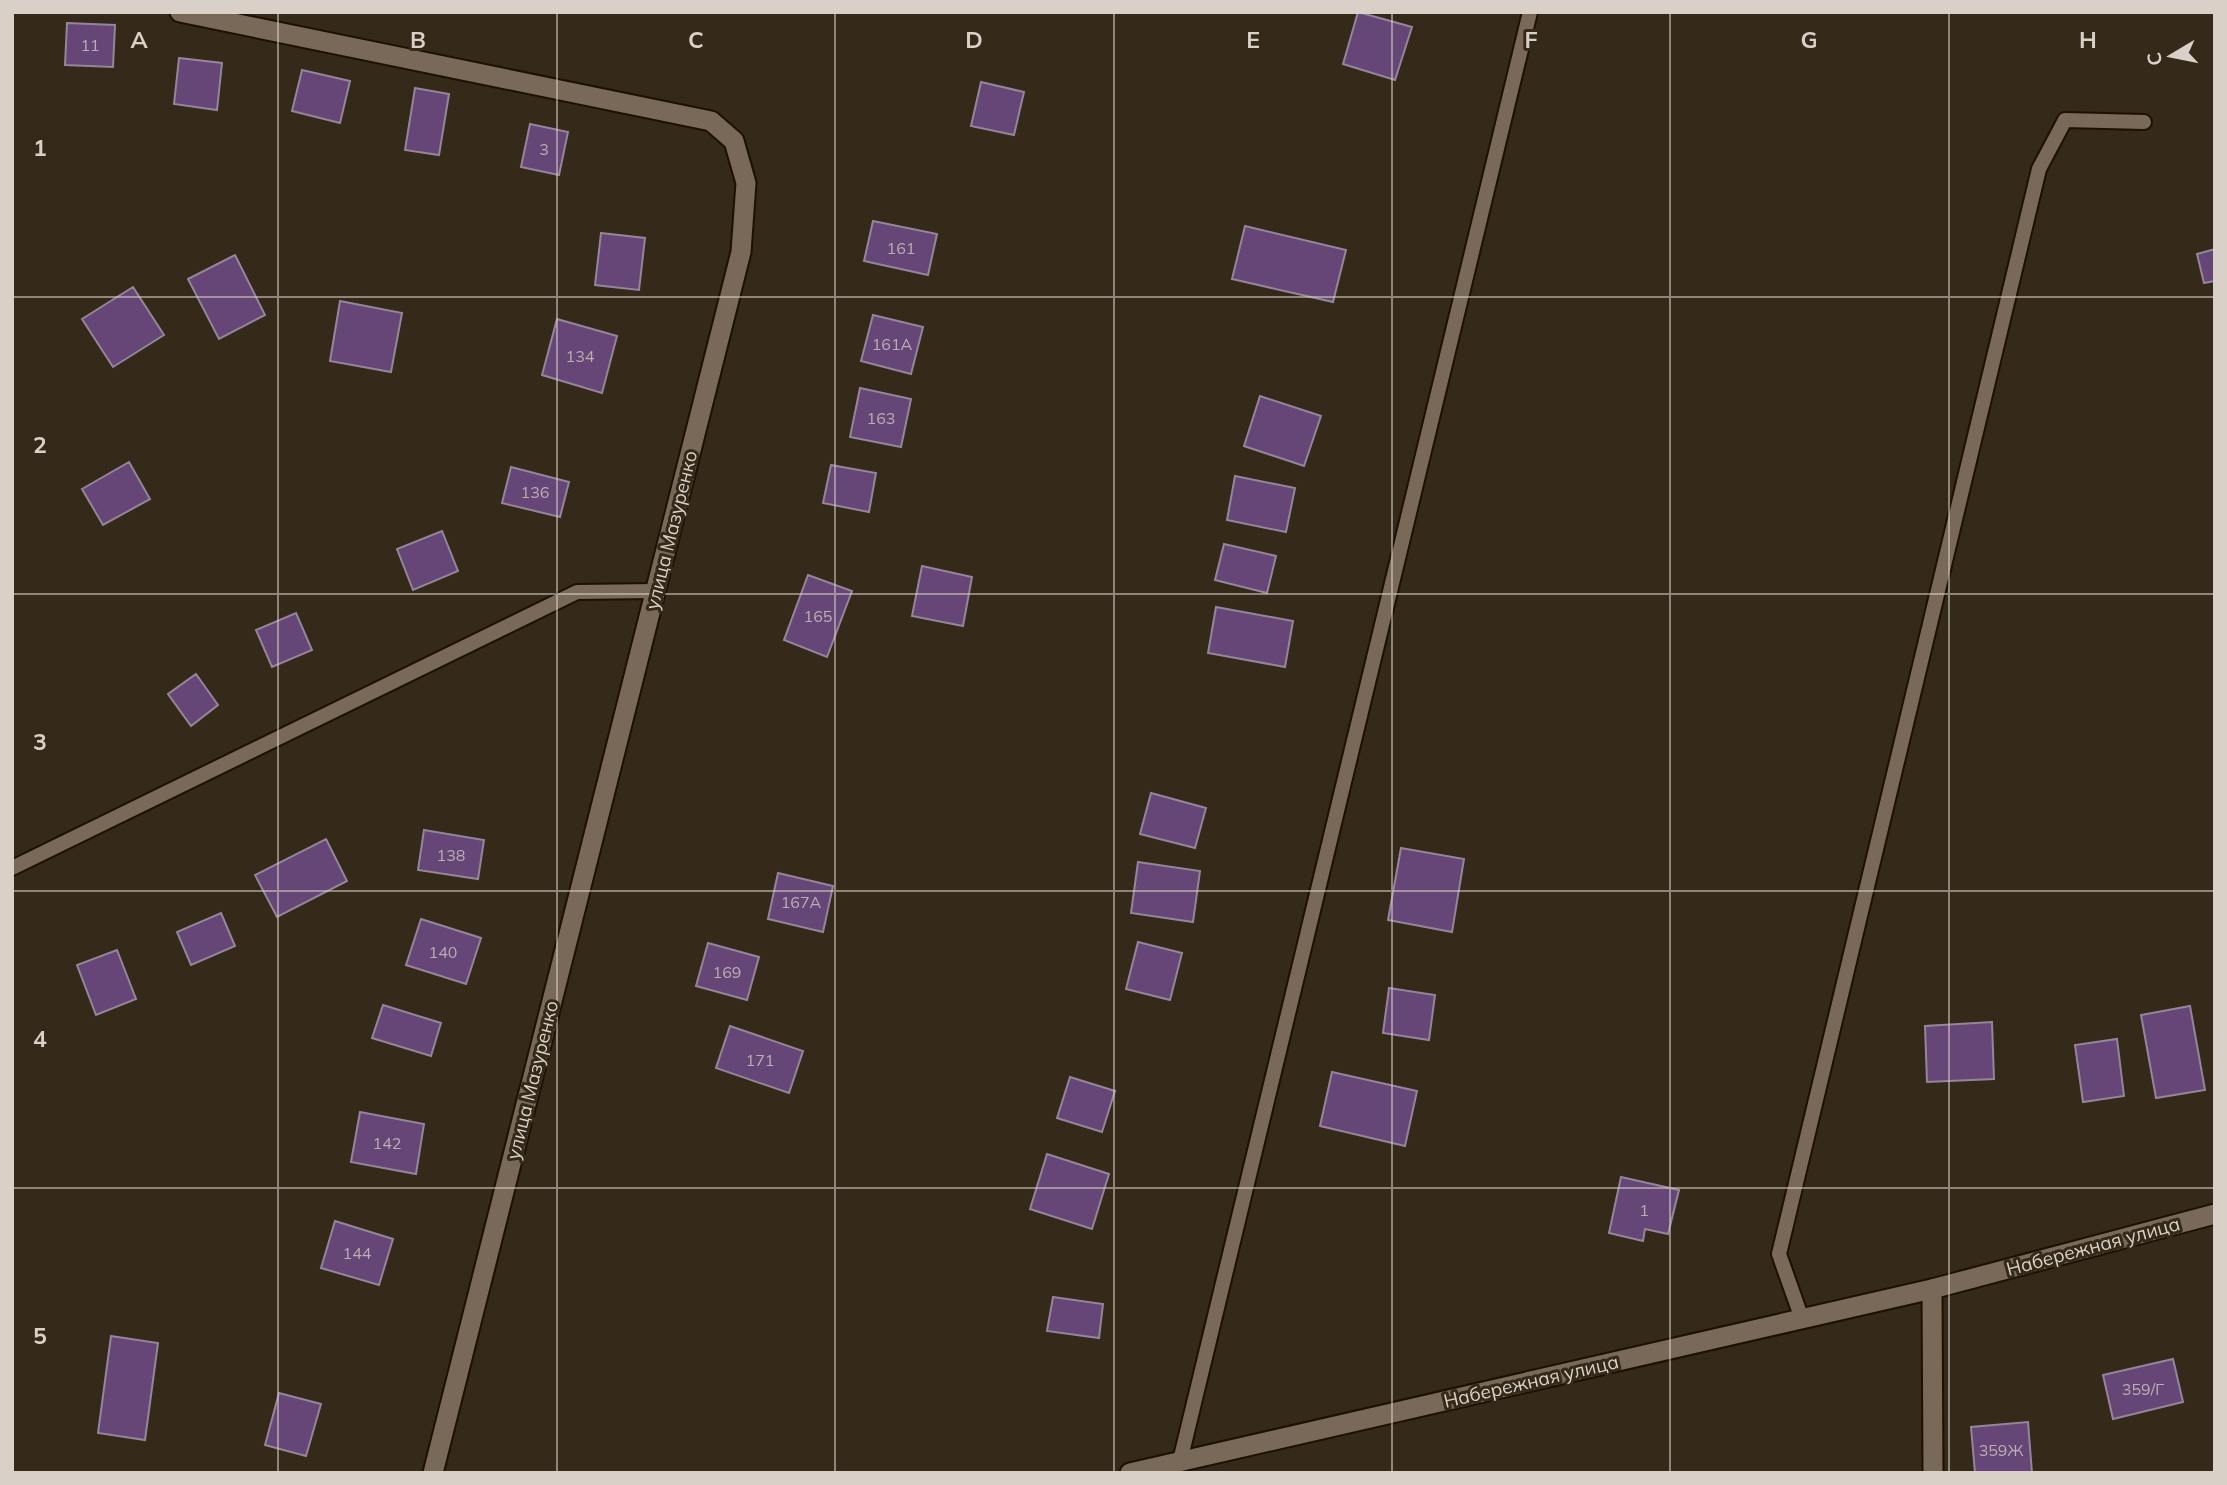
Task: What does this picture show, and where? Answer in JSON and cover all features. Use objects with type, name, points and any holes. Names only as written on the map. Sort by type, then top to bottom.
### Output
[{"type":"street","name":"улица Мазуренко","points":[[180,12],[711,121],[734,141],[746,183],[741,252],[433,1473]]},
{"type":"street","name":"Набережная улица","points":[[1130,1473],[1931,1289],[2215,1214]]},
{"type":"street","points":[[1931,1289],[1933,1473]]},
{"type":"lane","points":[[1180,1461],[1530,12]]},
{"type":"lane","points":[[1802,1319],[1779,1254],[2039,169],[2065,120],[2144,122]]},
{"type":"lane","points":[[12,868],[577,592],[656,591]]},
{"type":"building","points":[[1358,12],[1412,27],[1395,80],[1343,64]]},
{"type":"building","points":[[67,23],[115,25],[113,67],[65,65]]},
{"type":"building","points":[[179,58],[222,63],[217,110],[174,104]]},
{"type":"building","points":[[302,70],[350,81],[340,123],[292,111]]},
{"type":"building","points":[[981,82],[1024,92],[1014,135],[971,126]]},
{"type":"building","points":[[415,88],[449,94],[439,155],[405,150]]},
{"type":"building","points":[[530,124],[568,132],[559,175],[521,167]]},
{"type":"building","points":[[873,221],[937,234],[928,275],[864,261]]},
{"type":"building","points":[[1245,226],[1346,250],[1333,302],[1232,279]]},
{"type":"building","points":[[601,233],[645,238],[639,290],[595,285]]},
{"type":"building","points":[[2215,249],[2215,281],[2204,283],[2197,254]]},
{"type":"building","points":[[235,255],[265,315],[219,339],[188,279]]},
{"type":"building","points":[[133,287],[164,335],[113,367],[82,319]]},
{"type":"building","points":[[340,301],[402,313],[391,372],[330,361]]},
{"type":"building","points":[[873,315],[923,327],[911,374],[861,361]]},
{"type":"building","points":[[557,319],[617,336],[602,393],[542,375]]},
{"type":"building","points":[[860,388],[911,399],[901,447],[850,437]]},
{"type":"building","points":[[1260,396],[1321,416],[1304,466],[1244,446]]},
{"type":"building","points":[[129,462],[150,499],[103,525],[82,489]]},
{"type":"building","points":[[831,465],[876,473],[869,512],[823,503]]},
{"type":"building","points":[[511,467],[569,482],[560,517],[502,503]]},
{"type":"building","points":[[1235,476],[1295,488],[1286,532],[1227,520]]},
{"type":"building","points":[[442,531],[458,571],[413,590],[397,549]]},
{"type":"building","points":[[1224,544],[1276,556],[1267,593],[1215,580]]},
{"type":"building","points":[[922,566],[972,577],[963,626],[912,616]]},
{"type":"building","points":[[808,575],[852,591],[827,657],[784,640]]},
{"type":"building","points":[[1216,607],[1293,621],[1285,667],[1208,653]]},
{"type":"building","points":[[296,613],[312,650],[272,667],[256,630]]},
{"type":"building","points":[[196,674],[218,705],[191,726],[168,694]]},
{"type":"building","points":[[1151,793],[1206,808],[1195,848],[1140,834]]},
{"type":"building","points":[[424,830],[484,840],[478,879],[418,870]]},
{"type":"building","points":[[326,839],[347,881],[277,917],[255,875]]},
{"type":"building","points":[[1401,848],[1464,859],[1452,932],[1388,920]]},
{"type":"building","points":[[1138,862],[1200,871],[1193,922],[1131,913]]},
{"type":"building","points":[[778,873],[833,886],[823,932],[768,919]]},
{"type":"building","points":[[221,913],[235,946],[191,965],[177,932]]},
{"type":"building","points":[[421,919],[481,938],[466,984],[406,965]]},
{"type":"building","points":[[1138,942],[1182,953],[1170,1000],[1126,989]]},
{"type":"building","points":[[708,943],[759,957],[747,1000],[696,986]]},
{"type":"building","points":[[117,950],[136,999],[96,1015],[77,965]]},
{"type":"building","points":[[1389,988],[1435,995],[1429,1040],[1383,1033]]},
{"type":"building","points":[[383,1005],[441,1023],[431,1056],[372,1038]]},
{"type":"building","points":[[2190,1006],[2205,1090],[2156,1098],[2141,1015]]},
{"type":"building","points":[[1992,1022],[1994,1079],[1927,1082],[1925,1026]]},
{"type":"building","points":[[730,1026],[803,1051],[789,1093],[716,1068]]},
{"type":"building","points":[[2117,1039],[2124,1096],[2083,1102],[2075,1045]]},
{"type":"building","points":[[1332,1072],[1417,1091],[1405,1146],[1320,1126]]},
{"type":"building","points":[[1070,1077],[1115,1091],[1102,1132],[1057,1118]]},
{"type":"building","points":[[360,1112],[424,1124],[416,1174],[351,1162]]},
{"type":"building","points":[[1047,1154],[1109,1174],[1092,1229],[1030,1209]]},
{"type":"building","points":[[1621,1177],[1679,1190],[1668,1234],[1645,1229],[1643,1241],[1609,1233]]},
{"type":"building","points":[[335,1221],[393,1239],[379,1285],[321,1268]]},
{"type":"building","points":[[1053,1297],[1103,1304],[1099,1338],[1047,1331]]},
{"type":"building","points":[[111,1336],[158,1343],[145,1440],[98,1433]]},
{"type":"building","points":[[2173,1359],[2183,1402],[2113,1419],[2103,1375]]},
{"type":"building","points":[[279,1393],[321,1404],[306,1456],[265,1445]]},
{"type":"building","points":[[2028,1422],[2032,1473],[1975,1473],[1971,1427]]}]
